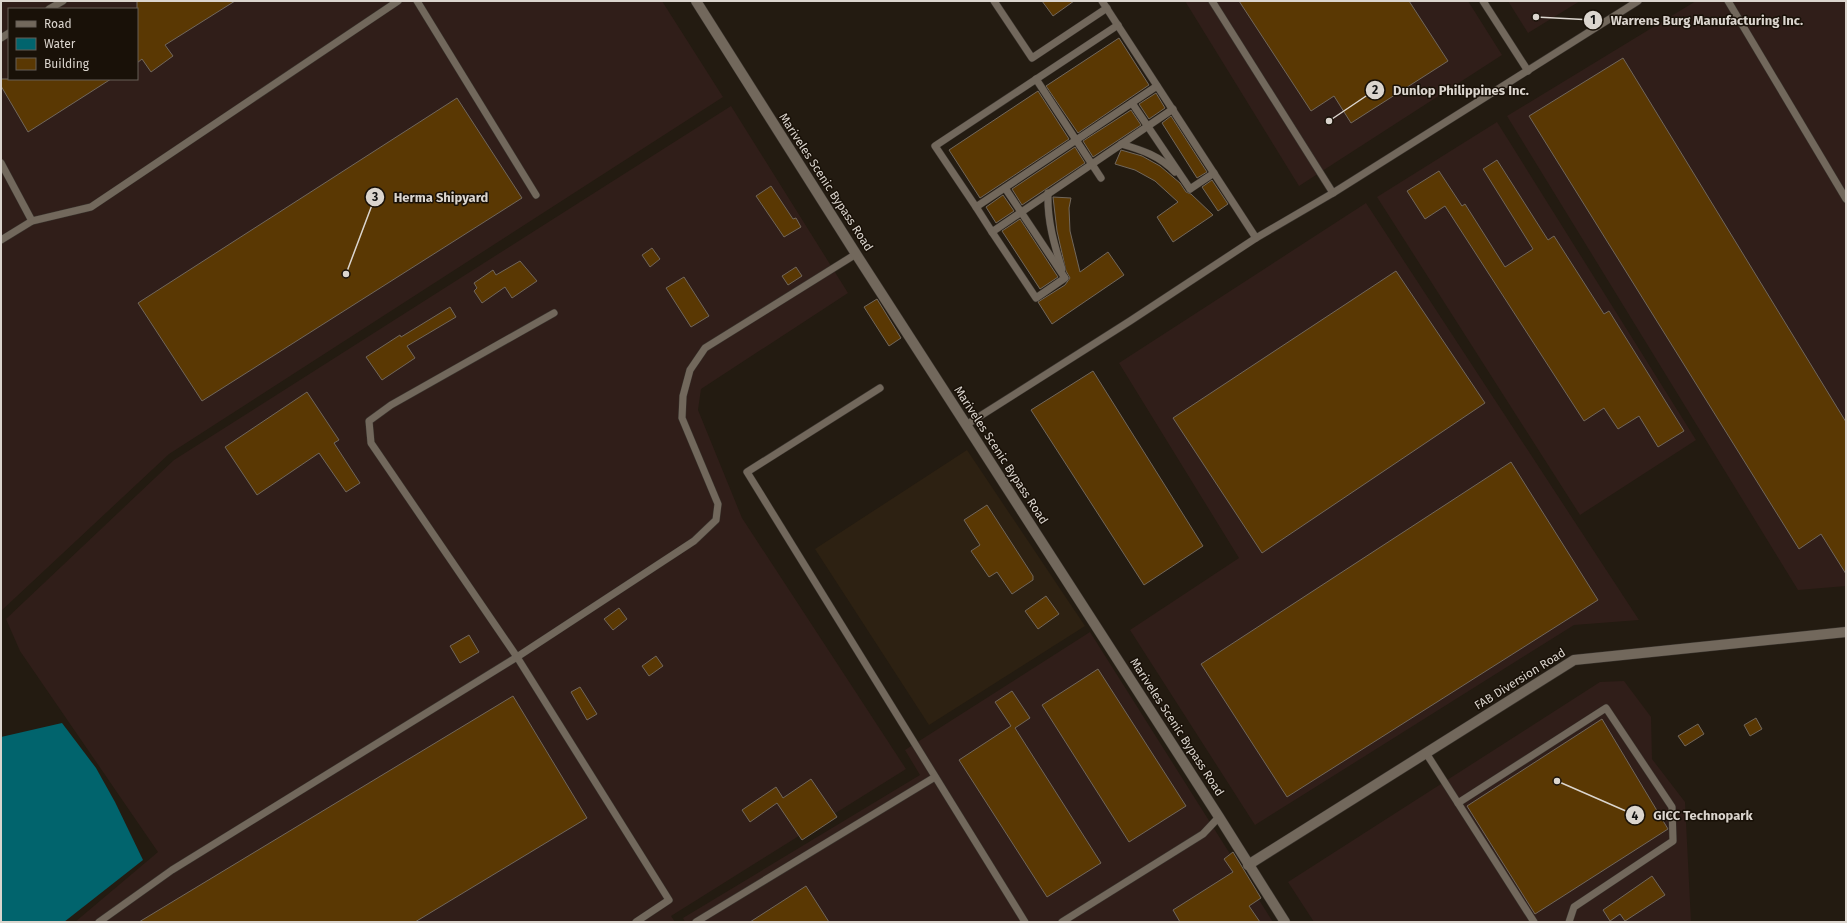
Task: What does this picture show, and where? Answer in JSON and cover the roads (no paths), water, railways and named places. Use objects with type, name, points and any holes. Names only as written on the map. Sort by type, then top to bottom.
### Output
[{"type":"main road","name":"Mariveles Scenic Bypass Road","points":[[696,1],[856,254],[1219,817],[1285,922]]},
{"type":"main road","name":"FAB Diversion Road","points":[[1248,865],[1574,660],[1846,632]]},
{"type":"lane","points":[[51,8],[63,1]]},
{"type":"lane","points":[[1,240],[32,221],[91,208],[398,1]]},
{"type":"lane","points":[[417,1],[536,195]]},
{"type":"lane","points":[[994,1],[1032,58],[1107,8]]},
{"type":"lane","points":[[1102,1],[1256,238]]},
{"type":"lane","points":[[1212,1],[1333,193]]},
{"type":"lane","points":[[1483,1],[1528,71]]},
{"type":"lane","points":[[966,425],[1124,326],[1256,238],[1333,193],[1638,1]]},
{"type":"lane","points":[[1728,1],[1846,200]]},
{"type":"lane","points":[[1065,278],[1036,298],[935,146],[1118,25]]},
{"type":"lane","points":[[1036,79],[1101,178]]},
{"type":"lane","points":[[976,207],[1157,86]]},
{"type":"lane","points":[[1132,103],[1190,189]]},
{"type":"lane","points":[[992,232],[1173,109]]},
{"type":"lane","points":[[1121,144],[1148,152],[1169,165],[1190,189]]},
{"type":"lane","points":[[1,163],[32,221]]},
{"type":"lane","points":[[1190,189],[1214,173]]},
{"type":"lane","points":[[1005,188],[1065,278]]},
{"type":"lane","points":[[1048,193],[1048,209],[1053,240],[1065,278]]},
{"type":"lane","points":[[99,922],[172,870],[517,657],[694,541],[716,520],[718,504],[682,418],[683,396],[690,370],[705,348],[856,254]]},
{"type":"lane","points":[[554,313],[391,405],[369,421],[371,443],[517,657],[670,900],[636,922]]},
{"type":"lane","points":[[880,388],[747,472],[1025,922]]},
{"type":"lane","points":[[1458,802],[1606,708],[1672,807],[1673,841],[1574,907],[1569,922]]},
{"type":"lane","points":[[1426,753],[1534,922]]},
{"type":"lane","points":[[696,922],[935,777]]},
{"type":"lane","points":[[1062,922],[1203,834],[1219,817]]},
{"type":"water","points":[[62,723],[96,768],[115,802],[143,860],[64,922],[1,922],[1,737]]},
{"type":"place","name":"Warrens Burg Manufacturing Inc.","points":[[1536,17]]},
{"type":"place","name":"Dunlop Philippines Inc.","points":[[1329,121]]},
{"type":"place","name":"Herma Shipyard","points":[[346,274]]},
{"type":"place","name":"GICC Technopark","points":[[1557,781]]}]
